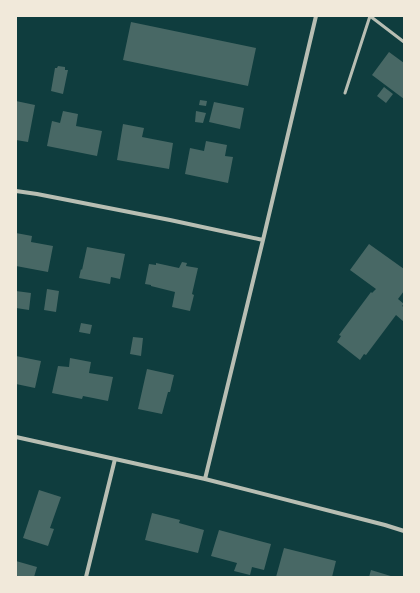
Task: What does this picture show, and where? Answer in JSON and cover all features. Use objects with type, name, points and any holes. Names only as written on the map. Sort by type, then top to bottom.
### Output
[{"type":"street","points":[[205,479],[316,16]]},
{"type":"street","points":[[16,191],[170,220],[263,240]]},
{"type":"street","points":[[16,437],[205,479],[404,531]]},
{"type":"street","points":[[86,577],[115,459]]},
{"type":"lane","points":[[344,93],[370,16],[404,42]]},
{"type":"building","points":[[131,22],[256,48],[248,86],[123,60]]},
{"type":"building","points":[[389,52],[404,63],[404,99],[372,75]]},
{"type":"building","points":[[58,66],[65,67],[65,70],[68,70],[63,94],[51,91],[55,68]]},
{"type":"building","points":[[384,87],[393,94],[386,103],[377,96]]},
{"type":"building","points":[[200,100],[207,101],[206,106],[199,105]]},
{"type":"building","points":[[16,101],[35,105],[28,142],[16,140]]},
{"type":"building","points":[[214,102],[244,108],[240,129],[209,122]]},
{"type":"building","points":[[63,111],[78,114],[76,126],[102,131],[97,156],[47,146],[52,121],[60,123]]},
{"type":"building","points":[[196,111],[206,113],[203,123],[195,122]]},
{"type":"building","points":[[123,124],[144,128],[142,137],[173,143],[169,169],[117,160]]},
{"type":"building","points":[[206,141],[227,145],[225,156],[233,157],[228,183],[185,174],[190,148],[204,151]]},
{"type":"building","points":[[16,233],[32,236],[31,242],[53,246],[48,272],[16,266]]},
{"type":"building","points":[[369,244],[404,269],[404,291],[398,299],[404,304],[402,306],[404,307],[404,322],[396,315],[366,355],[364,354],[360,360],[337,342],[341,336],[339,335],[371,292],[372,293],[376,289],[350,270]]},
{"type":"building","points":[[87,247],[125,254],[120,279],[111,277],[110,284],[79,278]]},
{"type":"building","points":[[182,262],[187,263],[186,266],[198,268],[190,311],[172,307],[175,292],[145,284],[149,264],[156,265],[156,263],[179,268]]},
{"type":"building","points":[[47,289],[59,291],[56,312],[44,310]]},
{"type":"building","points":[[16,291],[31,293],[29,310],[16,308]]},
{"type":"building","points":[[81,323],[92,325],[90,334],[79,332]]},
{"type":"building","points":[[133,337],[143,338],[141,356],[130,354]]},
{"type":"building","points":[[16,356],[41,361],[35,388],[16,384]]},
{"type":"building","points":[[70,358],[91,362],[89,373],[113,377],[108,401],[83,396],[82,399],[52,393],[58,366],[69,367]]},
{"type":"building","points":[[147,369],[174,375],[162,414],[138,409]]},
{"type":"building","points":[[39,490],[61,497],[50,528],[54,529],[48,546],[23,538]]},
{"type":"building","points":[[152,513],[180,520],[179,523],[204,530],[198,553],[145,540]]},
{"type":"building","points":[[219,530],[271,544],[264,570],[252,567],[250,575],[234,571],[237,563],[211,556]]},
{"type":"building","points":[[284,548],[336,561],[332,577],[276,577]]},
{"type":"building","points":[[16,561],[37,567],[34,577],[16,577]]},
{"type":"building","points":[[371,570],[394,577],[369,577]]}]
